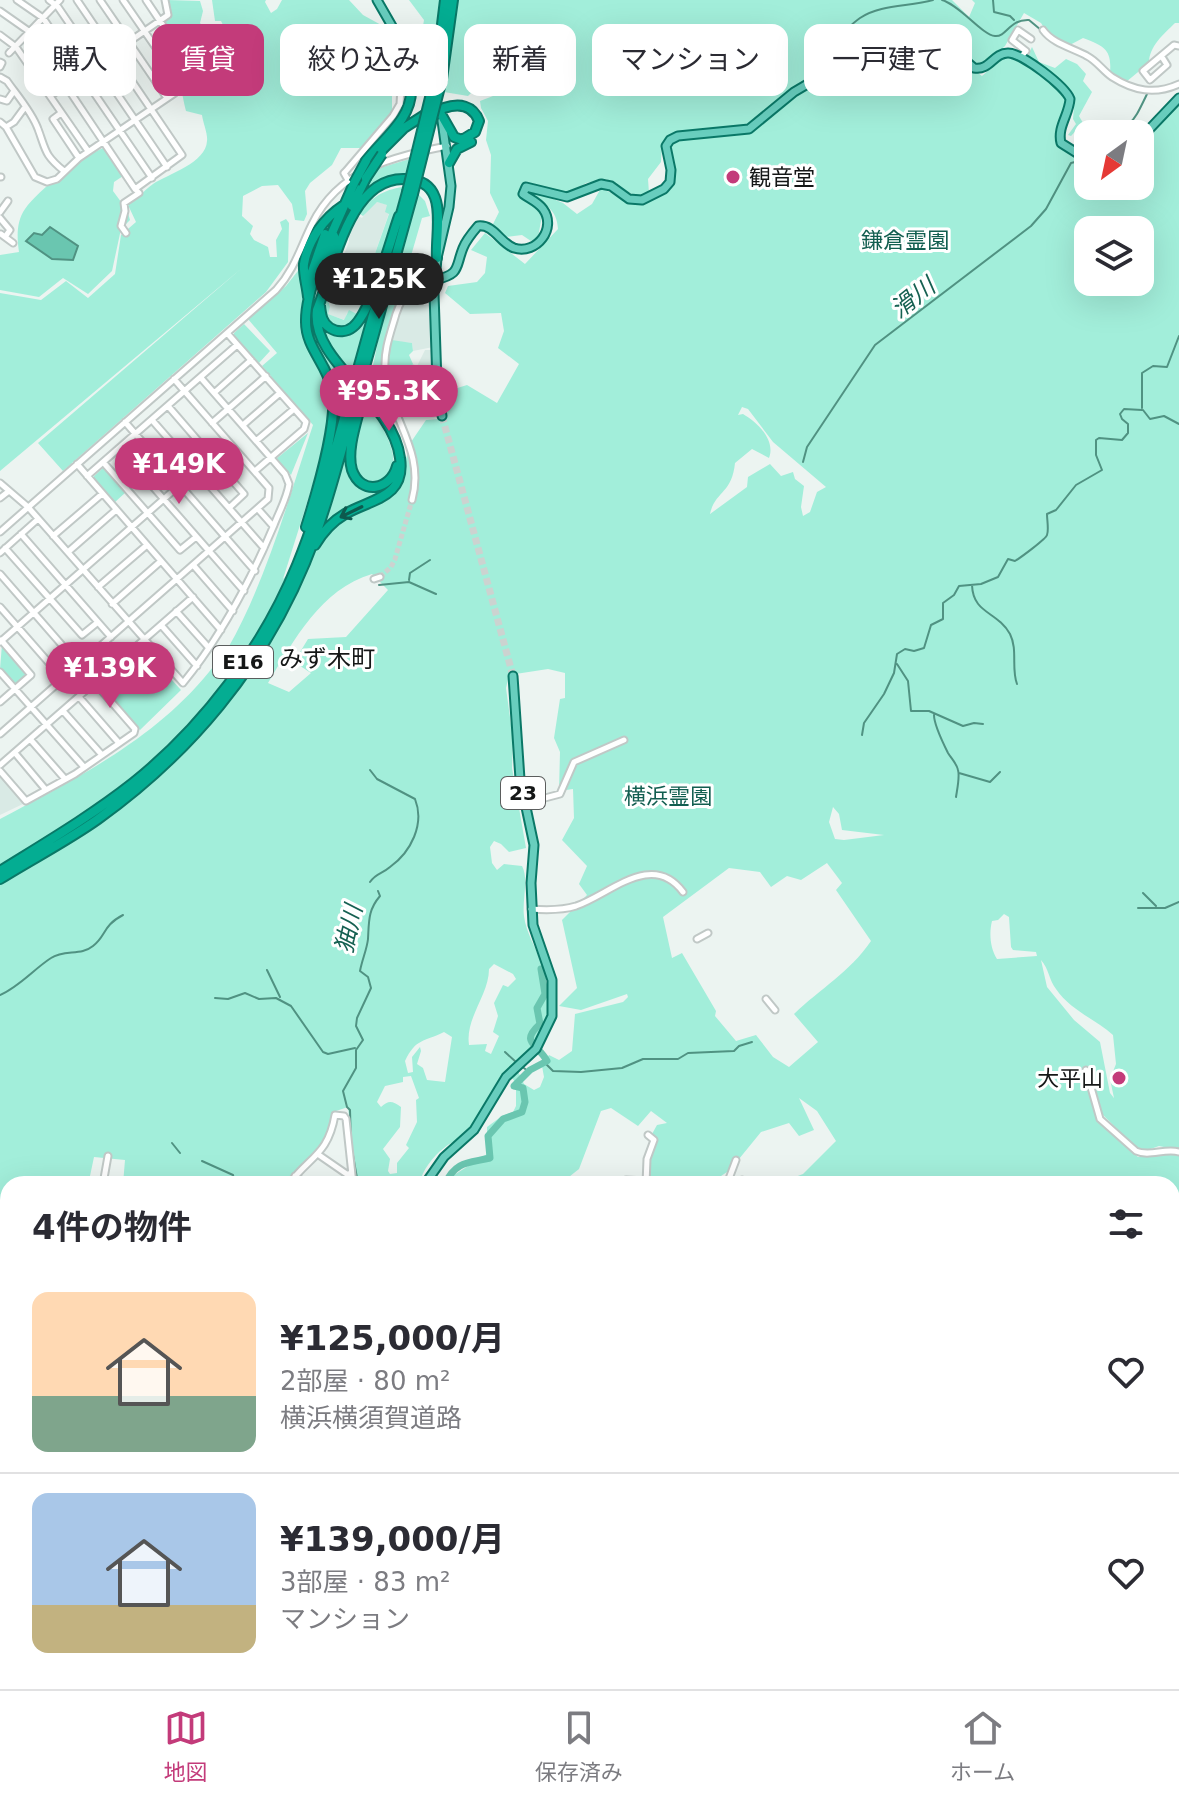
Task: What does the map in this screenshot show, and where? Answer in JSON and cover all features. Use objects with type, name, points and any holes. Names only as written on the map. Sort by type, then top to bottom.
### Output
[{"type":"highway","name":"E16","points":[[443,24],[445,0]]},
{"type":"highway","name":"E16","points":[[448,27],[453,0]]},
{"type":"highway","points":[[404,204],[377,278],[355,325],[342,332],[328,327],[322,318],[307,256],[330,228],[366,161],[402,119],[410,96]]},
{"type":"highway","name":"E16","points":[[0,871],[26,859],[116,805],[151,777],[196,734],[230,693],[284,609],[305,562],[357,395],[434,96]]},
{"type":"highway","points":[[315,286],[332,280],[346,240],[357,180],[380,154],[437,109],[455,102],[467,103],[478,110],[483,120],[479,135],[457,149],[449,163]]},
{"type":"highway","points":[[461,105],[471,109],[479,121],[475,132],[462,140],[454,137],[437,109],[461,105]]},
{"type":"highway","points":[[346,230],[363,197],[374,187],[398,179],[420,182],[431,189],[437,201],[437,258]]},
{"type":"highway","name":"E16","points":[[361,381],[404,204],[410,193]]},
{"type":"highway","points":[[261,635],[296,558],[317,486],[332,417],[334,398],[330,382],[308,339],[306,323],[309,301],[330,228],[344,204]]},
{"type":"highway","points":[[315,286],[312,321],[318,343],[328,359],[372,408],[386,429],[395,454],[397,466],[394,475],[386,484],[376,488],[358,480],[351,467],[357,395],[361,381]]},
{"type":"highway","points":[[305,562],[320,537],[337,519],[386,495],[396,484],[401,471],[400,453],[382,415],[322,342],[316,316],[315,286]]},
{"type":"highway","name":"E16","points":[[0,879],[155,764],[213,702],[261,635],[281,600],[308,537],[357,395]]},
{"type":"main road","points":[[377,0],[391,24]]},
{"type":"main road","points":[[435,280],[457,270],[464,244],[478,226],[489,228],[513,248],[529,248],[539,243],[547,231],[547,217],[537,202],[523,194],[526,187],[567,197],[601,184],[611,186],[629,199],[642,200],[664,189],[670,182],[666,146],[673,138],[749,129],[794,92],[877,43],[911,30],[930,34],[977,69],[985,68],[1005,53],[1021,58],[1065,89],[1069,105],[1060,129],[1061,143],[1074,151]]},
{"type":"main road","points":[[430,96],[437,109],[449,163],[449,207],[435,280],[437,383],[442,416]]},
{"type":"main road","points":[[1154,124],[1179,98]]},
{"type":"main road","name":"23","points":[[431,1176],[444,1157],[474,1130],[500,1085],[538,1046],[552,1016],[553,990],[531,909],[534,845],[520,779],[513,676]]},
{"type":"street","points":[[17,0],[47,24]]},
{"type":"street","points":[[49,0],[58,2],[72,24]]},
{"type":"street","points":[[77,0],[93,24]]},
{"type":"street","points":[[100,0],[117,24]]},
{"type":"street","points":[[123,0],[152,44]]},
{"type":"street","points":[[146,0],[163,24]]},
{"type":"street","points":[[136,37],[168,15],[165,0]]},
{"type":"street","points":[[37,24],[58,2]]},
{"type":"street","points":[[0,11],[24,28]]},
{"type":"street","points":[[357,180],[344,173],[393,116],[402,98],[389,20]]},
{"type":"street","points":[[1021,58],[1026,51],[1012,40],[1018,30],[1031,39]]},
{"type":"street","points":[[1043,30],[1048,37],[1087,55],[1112,77],[1133,88],[1152,91],[1179,84]]},
{"type":"street","points":[[0,35],[16,47],[24,59]]},
{"type":"street","points":[[9,53],[24,38]]},
{"type":"street","points":[[1162,57],[1167,65],[1150,80],[1143,71],[1174,45],[1179,46]]},
{"type":"street","points":[[136,52],[167,98]]},
{"type":"street","points":[[0,77],[7,81],[25,107],[38,128],[42,145],[64,171]]},
{"type":"street","points":[[135,189],[182,155],[136,87]]},
{"type":"street","points":[[0,99],[7,101],[14,91]]},
{"type":"street","points":[[50,96],[88,152]]},
{"type":"street","points":[[73,96],[139,193],[124,203],[121,226],[126,233]]},
{"type":"street","points":[[96,96],[152,178]]},
{"type":"street","points":[[118,96],[167,167]]},
{"type":"street","points":[[0,122],[35,177],[54,181],[79,158],[170,96]]},
{"type":"street","points":[[6,127],[25,107]]},
{"type":"street","points":[[61,113],[53,119],[79,158]]},
{"type":"street","points":[[0,532],[284,281],[300,254],[317,214],[332,195],[383,160],[447,146]]},
{"type":"street","points":[[8,201],[0,216],[10,230],[3,235],[13,243]]},
{"type":"street","points":[[412,500],[416,478],[414,459],[391,398],[385,357],[399,305],[413,286],[435,280]]},
{"type":"street","points":[[227,333],[306,422],[306,426],[255,471]]},
{"type":"street","points":[[87,476],[237,345]]},
{"type":"street","points":[[214,393],[251,360]]},
{"type":"street","points":[[212,423],[266,376]]},
{"type":"street","points":[[0,483],[28,507],[183,683],[221,630],[255,571],[289,484],[285,474],[201,378]]},
{"type":"street","points":[[0,734],[268,499],[270,492],[255,471],[174,379]]},
{"type":"street","points":[[243,425],[280,393]]},
{"type":"street","points":[[168,406],[244,494],[229,508]]},
{"type":"street","points":[[256,441],[294,409]]},
{"type":"street","points":[[152,420],[264,548]]},
{"type":"street","points":[[125,422],[255,571]]},
{"type":"street","points":[[0,702],[31,675],[0,641],[229,442]]},
{"type":"street","points":[[119,448],[244,591]]},
{"type":"street","points":[[103,462],[180,550],[196,537]]},
{"type":"street","points":[[77,464],[221,630]]},
{"type":"street","points":[[0,498],[9,491]]},
{"type":"street","points":[[53,536],[102,494]]},
{"type":"street","points":[[258,509],[273,526]]},
{"type":"street","points":[[68,552],[116,510]]},
{"type":"street","points":[[38,519],[2,550],[82,635],[98,622]]},
{"type":"street","points":[[21,534],[111,637]]},
{"type":"street","points":[[98,587],[147,545]]},
{"type":"street","points":[[112,604],[161,561]]},
{"type":"street","points":[[194,566],[233,611]]},
{"type":"street","points":[[0,574],[135,729],[134,733],[84,768],[26,801],[0,771]]},
{"type":"street","points":[[0,765],[193,597]]},
{"type":"street","points":[[0,607],[63,679]]},
{"type":"street","points":[[176,611],[209,648]]},
{"type":"street","points":[[161,625],[197,666]]},
{"type":"street","points":[[0,672],[84,768]]},
{"type":"street","points":[[79,697],[119,743]]},
{"type":"street","points":[[63,711],[102,755]]},
{"type":"street","points":[[30,739],[65,779]]},
{"type":"street","points":[[526,803],[560,794],[574,762],[624,740]]},
{"type":"street","points":[[15,753],[46,790]]},
{"type":"street","points":[[531,909],[572,908],[609,887],[651,874],[668,878],[683,892]]},
{"type":"street","points":[[697,939],[708,933]]},
{"type":"street","points":[[766,999],[775,1010]]},
{"type":"street","points":[[1086,1070],[1100,1119],[1136,1151],[1143,1154],[1169,1150],[1179,1152]]},
{"type":"street","points":[[295,1176],[319,1155],[335,1115],[344,1116],[349,1174]]},
{"type":"street","points":[[646,1176],[648,1155],[654,1140],[648,1135]]},
{"type":"street","points":[[319,1155],[349,1174]]},
{"type":"street","points":[[104,1176],[108,1156]]},
{"type":"street","points":[[730,1176],[736,1160]]},
{"type":"shaded area","points":[[377,202],[388,205],[389,213],[361,293],[364,295],[357,315],[347,313],[345,320],[327,314],[330,307],[327,297],[349,242],[349,227],[355,214],[362,218]]},
{"type":"shaded area","points":[[50,227],[78,246],[73,260],[52,259],[26,241],[34,233],[42,235]]},
{"type":"shaded area","points":[[404,304],[429,305],[433,347],[413,351],[412,343],[391,341]]},
{"type":"shaded area","points":[[425,350],[434,350],[435,384],[409,411],[405,410],[403,397],[410,389],[408,372],[413,364],[417,366]]},
{"type":"shaded area","points":[[0,775],[25,803],[0,815]]},
{"type":"green space","points":[[167,0],[200,1],[203,11],[201,24],[165,24],[171,18]]},
{"type":"green space","points":[[212,0],[266,0],[271,13],[282,0],[349,0],[363,15],[379,24],[280,24],[280,96],[392,96],[392,111],[361,148],[341,148],[332,165],[310,183],[305,191],[307,214],[304,221],[295,220],[292,204],[278,185],[262,186],[243,196],[242,216],[253,226],[250,234],[254,240],[268,247],[270,257],[277,257],[276,240],[282,229],[280,222],[286,219],[289,223],[288,262],[266,292],[63,471],[38,443],[242,268],[0,471],[0,293],[41,300],[66,281],[88,298],[115,274],[121,235],[136,222],[128,205],[153,184],[193,162],[205,149],[207,138],[202,115],[186,111],[183,96],[264,96],[264,24],[222,24],[215,21]]},
{"type":"green space","points":[[409,0],[440,0],[437,24],[423,24],[424,20]]},
{"type":"green space","points":[[458,0],[952,0],[969,17],[975,3],[972,0],[1179,0],[1179,23],[1175,23],[1158,41],[1149,63],[1126,82],[1110,73],[1108,53],[1101,46],[1083,38],[1068,46],[1048,34],[1041,23],[1024,13],[1005,46],[986,64],[972,63],[972,24],[804,24],[804,96],[972,96],[972,68],[982,76],[1004,59],[1016,59],[1051,84],[1055,76],[1029,59],[1032,47],[1039,62],[1055,68],[1066,59],[1077,64],[1086,74],[1083,81],[1092,92],[1079,116],[1081,120],[1074,121],[1073,119],[1074,107],[1067,104],[1056,134],[1062,147],[1074,153],[1074,200],[1154,200],[1154,128],[1179,102],[1179,1150],[1159,1146],[1145,1151],[1137,1149],[1100,1112],[1096,1117],[1138,1157],[1179,1156],[1179,1176],[798,1176],[836,1141],[817,1111],[799,1098],[814,1130],[799,1136],[789,1123],[761,1132],[730,1170],[721,1176],[650,1176],[650,1156],[656,1142],[652,1134],[657,1125],[667,1123],[651,1111],[638,1126],[611,1108],[601,1111],[579,1169],[570,1176],[453,1176],[487,1154],[487,1127],[513,1112],[516,1083],[512,1078],[496,1087],[471,1128],[460,1139],[446,1146],[422,1176],[355,1176],[348,1107],[333,1112],[318,1149],[293,1176],[124,1176],[125,1160],[94,1157],[90,1176],[0,1176],[0,819],[112,756],[164,718],[221,657],[241,623],[276,539],[313,425],[262,366],[277,353],[248,319],[286,286],[301,267],[305,301],[301,314],[304,341],[327,384],[330,401],[323,452],[283,579],[345,518],[398,486],[411,442],[426,420],[438,419],[448,407],[451,390],[467,385],[497,403],[519,364],[498,348],[504,331],[501,313],[470,314],[445,293],[448,286],[477,282],[485,273],[487,257],[471,250],[485,233],[525,264],[558,229],[553,212],[529,196],[532,190],[563,203],[577,214],[592,204],[601,188],[635,202],[669,188],[674,167],[662,144],[661,162],[648,179],[649,193],[637,197],[606,179],[586,183],[569,194],[559,194],[525,183],[520,188],[520,196],[534,204],[542,216],[538,237],[531,241],[522,235],[506,237],[493,224],[499,212],[490,193],[491,155],[486,140],[488,121],[480,101],[493,96],[576,96],[576,24],[464,24],[464,95],[448,93],[448,66]],"holes":[[[742,407],[748,409],[773,442],[826,487],[817,492],[810,512],[803,516],[804,486],[795,479],[793,472],[781,476],[770,464],[748,477],[747,487],[710,514],[712,506],[731,481],[735,463],[752,449],[769,458],[768,438],[748,417],[738,415]],[[372,574],[388,590],[346,637],[308,639],[294,662],[311,673],[289,692],[268,683],[311,618],[338,591]],[[548,669],[565,673],[565,698],[560,699],[554,738],[560,752],[559,791],[573,789],[574,818],[562,840],[587,866],[579,884],[587,895],[562,920],[577,988],[559,1006],[581,1010],[627,994],[628,997],[623,1002],[575,1014],[572,1051],[559,1060],[549,1055],[542,1066],[544,1077],[540,1087],[534,1090],[524,1084],[515,1065],[542,1034],[548,1004],[546,983],[525,922],[525,877],[522,866],[504,864],[497,870],[492,863],[490,847],[494,841],[509,852],[526,848],[512,768],[513,739],[506,688],[509,675]],[[833,807],[839,814],[842,830],[884,835],[835,839],[829,822]],[[827,863],[842,883],[836,890],[871,941],[844,971],[794,1014],[818,1042],[789,1067],[773,1057],[756,1035],[736,1041],[715,1016],[716,1011],[682,953],[672,958],[663,917],[729,868],[760,872],[771,887],[787,876],[801,880]],[[1004,914],[1009,917],[1013,950],[1036,952],[1037,956],[997,959],[990,935],[992,921]],[[1041,960],[1062,996],[1075,1009],[1113,1035],[1116,1064],[1110,1079],[1114,1098],[1110,1093],[1100,1042],[1074,1020],[1047,987]],[[494,964],[513,974],[516,979],[508,987],[503,985],[494,1003],[498,1016],[493,1032],[499,1036],[491,1054],[485,1051],[487,1044],[469,1045],[469,1035],[489,969]],[[444,1032],[452,1037],[445,1082],[427,1080],[423,1068],[417,1064],[420,1047],[412,1057],[413,1072],[408,1073],[405,1061],[417,1044]],[[411,1076],[419,1098],[416,1100],[417,1122],[406,1145],[409,1148],[397,1163],[397,1173],[390,1174],[390,1159],[383,1149],[400,1127],[401,1107],[391,1102],[381,1107],[377,1102],[385,1086],[403,1082],[403,1077]]]},
{"type":"green space","points":[[103,148],[123,176],[114,182],[113,191],[127,210],[130,220],[121,229],[112,271],[88,294],[63,278],[39,297],[0,290],[0,255],[19,252],[19,225],[25,209],[61,174]]},
{"type":"green space","points":[[413,158],[407,176],[376,186],[353,209],[373,170]]},
{"type":"green space","points":[[403,187],[381,261],[357,319],[344,327],[329,324],[324,314],[327,297],[330,307],[328,314],[344,320],[349,310],[357,314],[364,295],[361,293],[389,214],[385,212],[387,205],[377,202],[363,216],[360,214],[378,195]]},
{"type":"green space","points":[[416,192],[425,201],[430,216],[422,218],[406,273],[407,281],[413,280],[414,284],[401,295],[385,339],[412,343],[413,351],[409,355],[413,364],[408,372],[410,389],[403,397],[405,408],[403,414],[391,419],[368,389],[389,289]]},
{"type":"green space","points":[[374,296],[351,376],[323,340],[318,315],[325,327],[348,333]]},
{"type":"green space","points":[[310,316],[318,348],[349,385],[321,484],[336,404],[311,342]]},
{"type":"green space","points":[[244,324],[270,351],[259,363],[234,337],[234,333]]},
{"type":"green space","points":[[358,402],[348,462],[366,489],[393,481],[390,489],[325,528],[322,527]]},
{"type":"green space","points":[[364,402],[382,427],[391,447],[394,466],[392,476],[372,486],[356,470],[354,459],[353,448]]},
{"type":"green space","points":[[308,433],[291,475],[276,459]]},
{"type":"green space","points":[[104,467],[126,492],[114,503],[92,478]]},
{"type":"green space","points":[[2,644],[28,674],[16,686],[0,669]]},
{"type":"green space","points":[[142,647],[181,690],[140,730],[99,682]]},
{"type":"waterway","points":[[853,24],[868,13],[933,0]]},
{"type":"waterway","points":[[942,0],[995,36],[1022,20],[1029,20],[1041,30]]},
{"type":"waterway","points":[[993,0],[994,12],[1014,20]]},
{"type":"waterway","points":[[1129,88],[1148,93]]},
{"type":"waterway","name":"滑川","points":[[1132,120],[1147,94]]},
{"type":"waterway","name":"滑川","points":[[803,462],[807,447],[875,345],[1031,226],[1046,209],[1074,162]]},
{"type":"waterway","points":[[1142,408],[1142,373],[1153,366],[1167,367],[1179,336]]},
{"type":"waterway","points":[[862,735],[864,723],[894,673],[897,654],[905,649],[914,651],[924,648],[931,625],[943,619],[943,603],[954,595],[959,586],[981,584],[998,577],[1008,559],[1015,561],[1046,537],[1047,514],[1056,510],[1076,485],[1102,470],[1096,455],[1096,440],[1122,440],[1128,433],[1128,424],[1120,414],[1124,409],[1142,410]]},
{"type":"waterway","points":[[1143,410],[1150,419],[1164,416],[1179,424]]},
{"type":"waterway","points":[[409,580],[410,573],[430,560]]},
{"type":"waterway","points":[[379,585],[409,582],[436,594]]},
{"type":"waterway","points":[[972,585],[977,602],[1010,634],[1017,684]]},
{"type":"waterway","points":[[897,664],[908,681],[911,711],[929,711],[963,726],[983,724]]},
{"type":"waterway","points":[[934,715],[942,740],[959,773],[956,797]]},
{"type":"waterway","name":"㹨川","points":[[370,770],[377,779],[415,799],[418,818],[414,837],[404,854],[370,882]]},
{"type":"waterway","points":[[959,773],[990,782],[1000,772]]},
{"type":"waterway","name":"㹨川","points":[[357,1176],[350,1110],[343,1091],[356,1068],[356,1050],[363,1040],[356,1026],[357,1018],[371,988],[368,977],[360,971],[371,911],[380,896],[378,891]]},
{"type":"waterway","points":[[1143,893],[1156,906]]},
{"type":"waterway","points":[[1138,908],[1165,908],[1179,902]]},
{"type":"waterway","points":[[0,995],[56,955],[83,951],[93,946],[111,923],[123,915]]},
{"type":"waterway","points":[[449,1176],[470,1162],[490,1158],[488,1136],[503,1119],[522,1112],[525,1102],[523,1088],[514,1086],[530,1070],[547,1061],[531,1040],[531,1035],[540,1024],[537,1008],[545,994],[541,969]]},
{"type":"waterway","points":[[267,970],[280,997]]},
{"type":"waterway","points":[[215,998],[228,999],[245,993],[259,999],[276,998],[291,1006],[323,1052],[328,1054],[355,1048]]},
{"type":"waterway","points":[[546,1064],[553,1071],[622,1068],[643,1059],[678,1059],[688,1053],[734,1051],[752,1042]]},
{"type":"waterway","points":[[505,1052],[516,1062]]},
{"type":"waterway","points":[[521,1066],[528,1071]]},
{"type":"waterway","points":[[172,1143],[180,1153]]},
{"type":"waterway","points":[[202,1161],[233,1176]]},
{"type":"tunnel","points":[[442,416],[513,676]]},
{"type":"tunnel","points":[[380,577],[395,559],[412,500]]},
{"type":"place","name":"観音堂","points":[[733,177]]},
{"type":"place","name":"大平山","points":[[1119,1078]]},
{"type":"district","name":"みず木町","points":[[327,659]]},
{"type":"park label","name":"鎌倉霊園","points":[[905,240]]},
{"type":"park label","name":"横浜霊園","points":[[668,796]]}]
